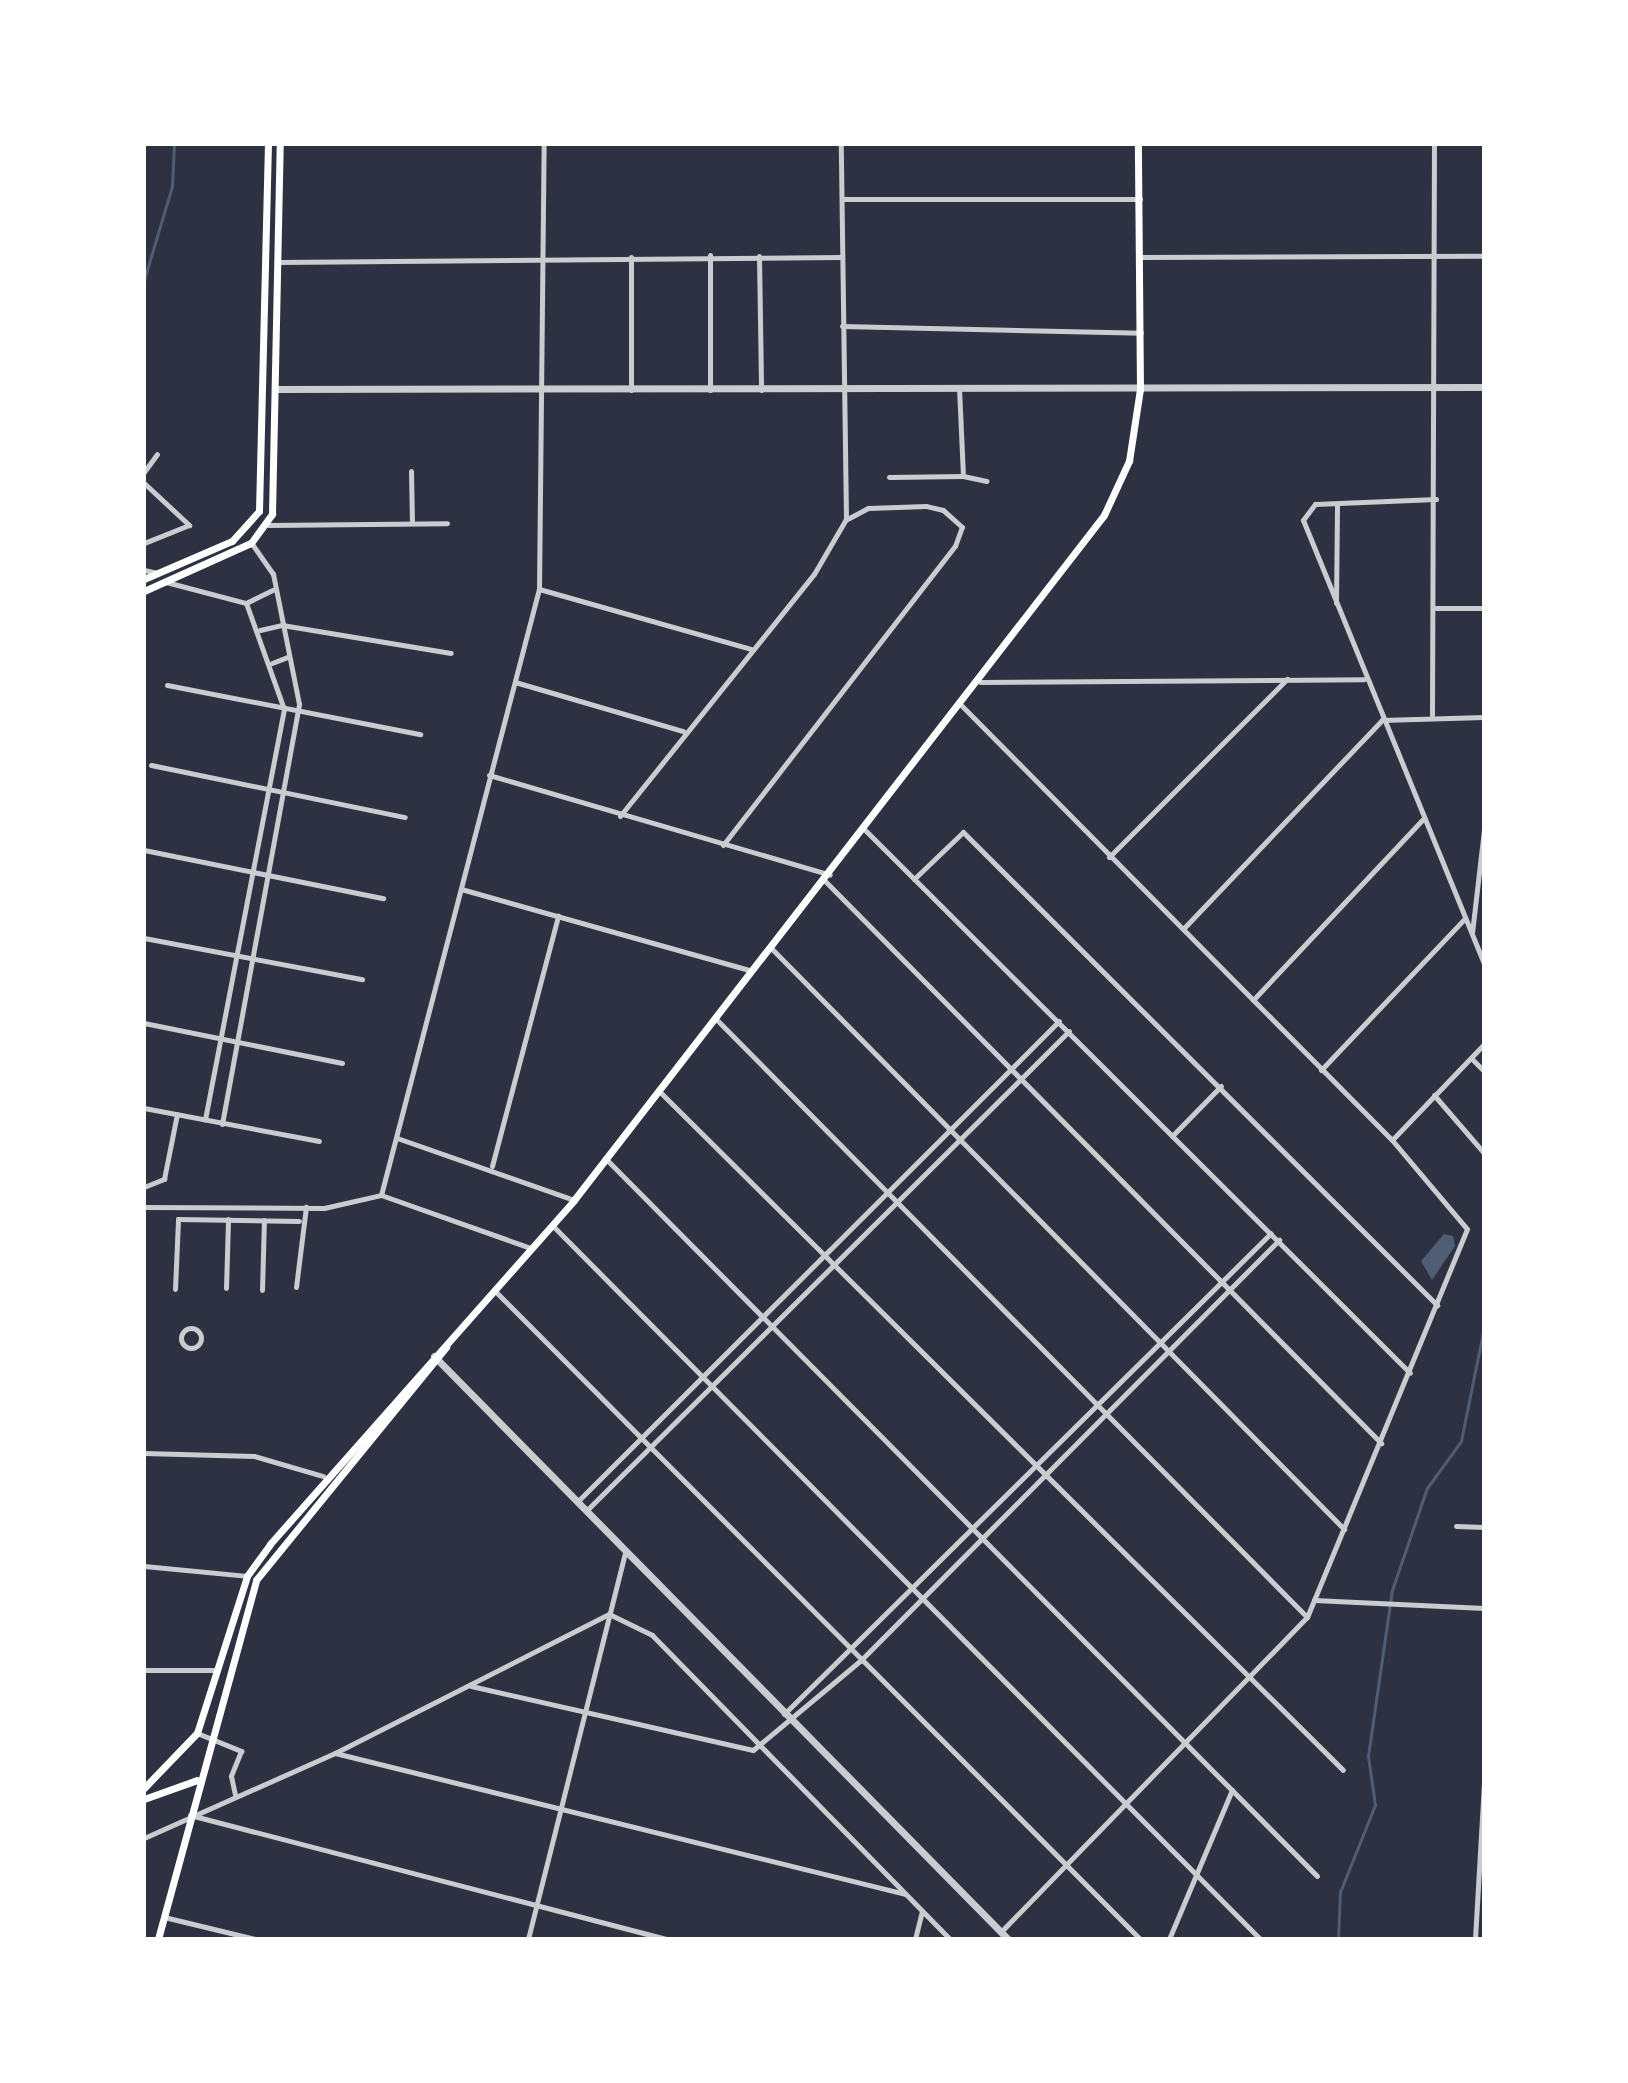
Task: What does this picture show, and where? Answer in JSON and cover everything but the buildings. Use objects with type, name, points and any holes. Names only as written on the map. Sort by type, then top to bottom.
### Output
[{"type":"main road","points":[[144,579],[243,534],[263,496],[268,144]]},
{"type":"main road","points":[[144,591],[251,543],[268,525],[277,488],[280,144]]},
{"type":"main road","points":[[144,1788],[197,1733],[247,1576],[323,1476],[433,1355],[446,1346],[574,1200],[962,706],[1113,500],[1129,461],[1140,389],[1142,257],[1138,144]]},
{"type":"main road","points":[[158,1939],[197,1780],[256,1580],[440,1361],[446,1346]]},
{"type":"main road","points":[[144,1799],[197,1780]]},
{"type":"street","points":[[381,1195],[539,589],[545,388],[544,144]]},
{"type":"street","points":[[620,816],[683,731],[814,574],[846,519],[841,388],[841,144]]},
{"type":"street","points":[[1432,715],[1436,608],[1434,144]]},
{"type":"street","points":[[842,199],[1140,199]]},
{"type":"street","points":[[279,262],[710,255],[841,257]]},
{"type":"street","points":[[710,255],[710,390]]},
{"type":"street","points":[[759,256],[761,390]]},
{"type":"street","points":[[1142,257],[1484,256]]},
{"type":"street","points":[[631,257],[631,390]]},
{"type":"street","points":[[842,326],[1142,333]]},
{"type":"street","points":[[278,389],[1484,387]]},
{"type":"street","points":[[959,388],[963,476]]},
{"type":"street","points":[[144,472],[157,454]]},
{"type":"street","points":[[411,471],[412,522]]},
{"type":"street","points":[[889,477],[963,476],[986,481]]},
{"type":"street","points":[[144,483],[189,525],[144,543]]},
{"type":"street","points":[[1436,499],[1309,507],[1303,520],[1335,609],[1484,963]]},
{"type":"street","points":[[1335,609],[1337,504]]},
{"type":"street","points":[[723,845],[955,546],[962,527],[943,510],[868,508],[846,519]]},
{"type":"street","points":[[268,525],[447,523]]},
{"type":"street","points":[[222,1124],[298,712],[268,562],[251,543]]},
{"type":"street","points":[[144,570],[159,573]]},
{"type":"street","points":[[165,582],[246,603],[273,590]]},
{"type":"street","points":[[539,589],[751,649]]},
{"type":"street","points":[[205,1119],[284,709],[272,663],[246,603]]},
{"type":"street","points":[[1436,608],[1484,608]]},
{"type":"street","points":[[260,630],[282,625],[451,653]]},
{"type":"street","points":[[272,663],[288,657]]},
{"type":"street","points":[[1109,857],[1288,678]]},
{"type":"street","points":[[980,682],[1364,679]]},
{"type":"street","points":[[515,682],[683,731]]},
{"type":"street","points":[[167,685],[420,734]]},
{"type":"street","points":[[962,706],[1392,1140],[1465,1221],[1462,1255],[1437,1305],[1307,1617],[1249,1681],[1184,1742],[1001,1932]]},
{"type":"street","points":[[1183,929],[1382,720],[1432,715],[1484,717]]},
{"type":"street","points":[[151,765],[405,817]]},
{"type":"street","points":[[489,775],[828,878],[1012,1070],[1381,1443]]},
{"type":"street","points":[[1253,1000],[1422,820]]},
{"type":"street","points":[[865,830],[1410,1373]]},
{"type":"street","points":[[1472,934],[1484,830]]},
{"type":"street","points":[[914,879],[959,831],[1221,1086],[1437,1305]]},
{"type":"street","points":[[144,850],[383,898]]},
{"type":"street","points":[[461,889],[753,972]]},
{"type":"street","points":[[492,1166],[558,915]]},
{"type":"street","points":[[1321,1070],[1465,918]]},
{"type":"street","points":[[144,938],[253,961],[362,979]]},
{"type":"street","points":[[772,949],[1344,1529]]},
{"type":"street","points":[[717,1020],[1100,1401],[1307,1617]]},
{"type":"street","points":[[579,1500],[1059,1021]]},
{"type":"street","points":[[144,1023],[342,1063]]},
{"type":"street","points":[[588,1509],[774,1327],[835,1262],[1023,1081],[1069,1031]]},
{"type":"street","points":[[1392,1140],[1484,1044]]},
{"type":"street","points":[[1471,1058],[1484,1071]]},
{"type":"street","points":[[1172,1136],[1221,1086]]},
{"type":"street","points":[[658,1090],[835,1262],[1041,1477],[1343,1770]]},
{"type":"street","points":[[1434,1095],[1484,1153]]},
{"type":"street","points":[[144,1108],[319,1141]]},
{"type":"street","points":[[144,1187],[164,1179],[177,1114]]},
{"type":"street","points":[[397,1138],[492,1166],[574,1200]]},
{"type":"street","points":[[605,1158],[1317,1876]]},
{"type":"street","points":[[144,1207],[306,1207],[381,1195],[532,1249]]},
{"type":"street","points":[[296,1287],[299,1221],[306,1207]]},
{"type":"street","points":[[175,1289],[178,1219],[299,1221]]},
{"type":"street","points":[[226,1288],[228,1219]]},
{"type":"street","points":[[262,1290],[264,1220]]},
{"type":"street","points":[[552,1225],[1260,1939]]},
{"type":"street","points":[[471,1686],[723,1748],[758,1746],[911,1587],[1271,1233]]},
{"type":"street","points":[[788,1714],[861,1660],[1279,1240]]},
{"type":"street","points":[[494,1290],[1140,1939]]},
{"type":"street","points":[[195,1328],[201,1339],[188,1348],[181,1334],[195,1328]]},
{"type":"street","points":[[433,1355],[588,1509],[1008,1939]]},
{"type":"street","points":[[144,1453],[254,1456],[323,1476]]},
{"type":"street","points":[[1456,1526],[1484,1527]]},
{"type":"street","points":[[528,1939],[626,1549]]},
{"type":"street","points":[[144,1566],[247,1576]]},
{"type":"street","points":[[1314,1600],[1385,1600],[1484,1608]]},
{"type":"street","points":[[144,1838],[189,1815],[335,1753],[609,1614]]},
{"type":"street","points":[[609,1614],[652,1635],[950,1939]]},
{"type":"street","points":[[144,1670],[219,1670]]},
{"type":"street","points":[[197,1733],[210,1735],[242,1753],[231,1776],[235,1795]]},
{"type":"street","points":[[335,1753],[558,1811],[905,1894]]},
{"type":"street","points":[[1475,1939],[1484,1785]]},
{"type":"street","points":[[1169,1939],[1232,1790]]},
{"type":"street","points":[[189,1815],[667,1939]]},
{"type":"street","points":[[915,1939],[922,1911]]},
{"type":"street","points":[[163,1917],[255,1939]]},
{"type":"water","points":[[1444,1234],[1453,1236],[1455,1246],[1432,1280],[1421,1261]]},
{"type":"waterway","points":[[144,280],[172,186],[174,144]]},
{"type":"waterway","points":[[1338,1939],[1340,1892],[1375,1805],[1368,1756],[1392,1590],[1427,1488],[1461,1441],[1484,1327]]}]
